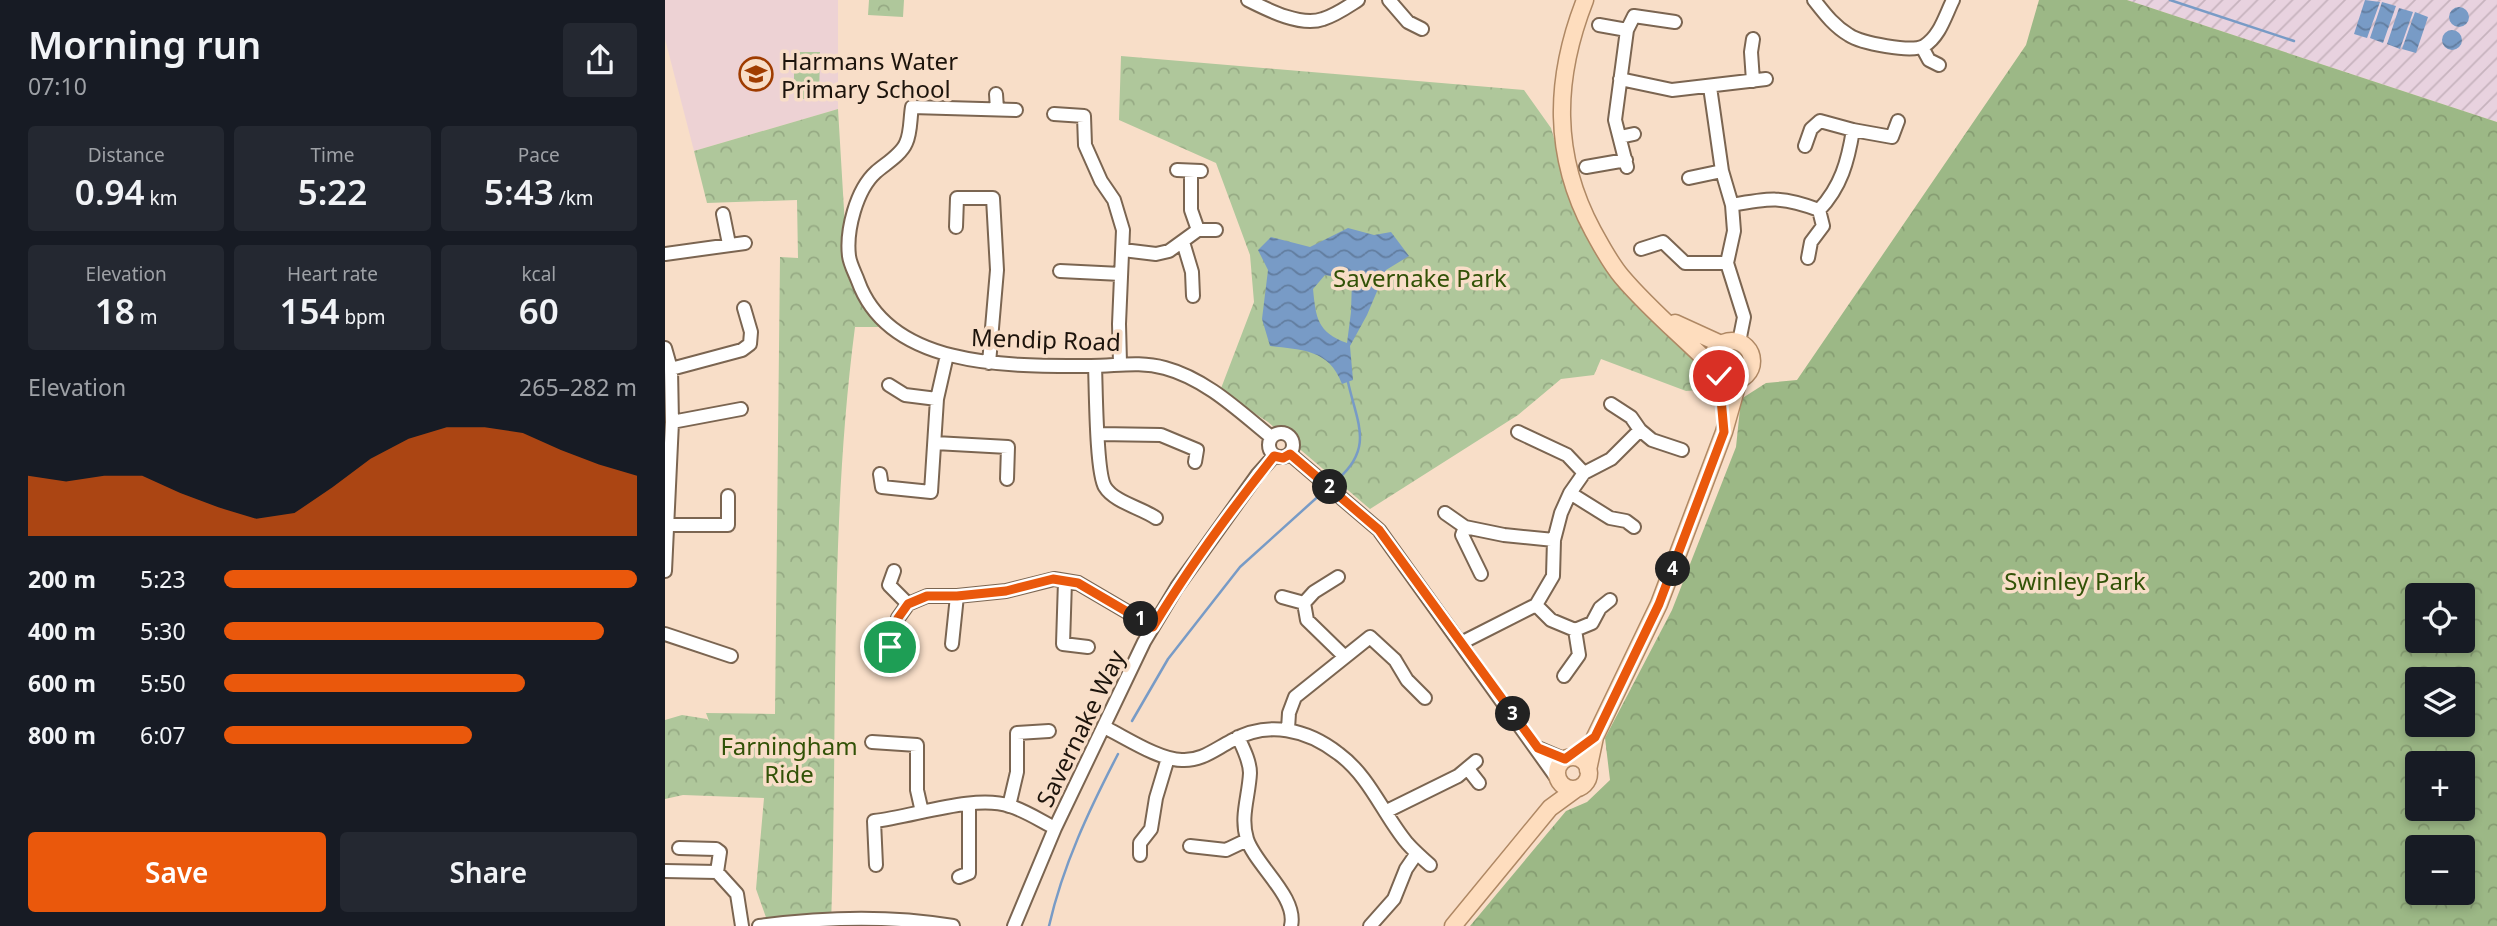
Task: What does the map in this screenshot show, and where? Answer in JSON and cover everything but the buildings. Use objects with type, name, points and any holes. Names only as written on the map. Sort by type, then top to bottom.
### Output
[{"type":"main road","points":[[1585,0],[1565,64],[1561,119],[1569,174],[1578,203],[1621,276],[1717,372],[1732,381],[1739,379],[1749,370],[1749,352],[1739,342],[1727,341],[1713,354],[1717,372],[1724,432]]},
{"type":"main road","points":[[1661,316],[1721,344]]},
{"type":"main road","points":[[1453,926],[1550,808],[1588,780],[1595,737],[1659,604],[1724,432],[1739,379]]},
{"type":"main road","points":[[1550,808],[1558,767],[1595,737]]},
{"type":"main road","points":[[1565,759],[1582,760],[1588,770]]},
{"type":"main road","points":[[1557,777],[1567,789],[1576,789]]},
{"type":"street","points":[[1248,0],[1286,15],[1313,21],[1325,19],[1358,0]]},
{"type":"street","points":[[1389,0],[1408,22],[1422,29]]},
{"type":"street","points":[[1814,0],[1832,23],[1852,37],[1904,49],[1922,47],[1937,34],[1953,0]]},
{"type":"street","points":[[1586,167],[1626,164],[1615,120],[1627,30],[1634,16],[1675,22]]},
{"type":"street","points":[[1599,25],[1627,30]]},
{"type":"street","points":[[1620,79],[1672,90],[1759,80],[1751,52],[1753,39]]},
{"type":"street","points":[[1922,47],[1929,60],[1939,65]]},
{"type":"street","points":[[1710,87],[1722,171],[1732,205],[1734,231],[1727,263],[1744,317],[1739,342]]},
{"type":"street","points":[[996,94],[997,109],[1016,110]]},
{"type":"street","name":"Mendip Road","points":[[997,109],[912,107],[906,144],[873,175],[862,191],[851,218],[849,256],[862,290],[876,313],[904,337],[947,355],[989,363],[1095,366],[1146,363],[1191,377],[1271,437]]},
{"type":"street","points":[[1054,114],[1084,116],[1085,145],[1101,181],[1114,200],[1123,230],[1120,363]]},
{"type":"street","points":[[1805,146],[1811,129],[1820,121],[1892,137],[1898,121]]},
{"type":"street","points":[[1819,210],[1831,197],[1848,163],[1853,130]]},
{"type":"street","points":[[1620,138],[1634,134]]},
{"type":"street","points":[[1177,170],[1196,171],[1191,210],[1198,230]]},
{"type":"street","points":[[1689,178],[1722,171]]},
{"type":"street","points":[[956,227],[951,198],[994,192],[997,270],[989,363]]},
{"type":"street","points":[[1732,205],[1771,198],[1793,201],[1819,210]]},
{"type":"street","points":[[1808,258],[1811,242],[1823,226],[1819,210]]},
{"type":"street","points":[[723,214],[729,244]]},
{"type":"street","points":[[1123,250],[1156,254],[1169,251],[1198,230],[1216,230]]},
{"type":"street","points":[[1183,242],[1192,272],[1193,296]]},
{"type":"street","points":[[1641,249],[1663,242],[1685,263],[1727,263]]},
{"type":"street","points":[[665,254],[745,243]]},
{"type":"street","points":[[1060,271],[1121,274]]},
{"type":"street","points":[[671,369],[742,350],[750,344],[751,332],[744,308]]},
{"type":"street","points":[[665,350],[671,369],[672,422],[665,571]]},
{"type":"street","points":[[880,474],[882,487],[931,492],[937,399],[947,355]]},
{"type":"street","points":[[1095,366],[1099,468],[1105,488],[1133,507],[1145,510],[1156,518]]},
{"type":"street","points":[[889,385],[905,395],[937,399]]},
{"type":"street","points":[[1611,404],[1631,416],[1640,430],[1652,440],[1682,450]]},
{"type":"street","points":[[672,422],[741,409]]},
{"type":"street","points":[[1461,643],[1536,605],[1553,576],[1554,540],[1570,493],[1584,473],[1611,459],[1640,430]]},
{"type":"street","points":[[1518,432],[1567,455],[1584,473]]},
{"type":"street","points":[[1279,433],[1289,435],[1293,443],[1290,454],[1283,458],[1274,456],[1268,446],[1271,437],[1279,433]]},
{"type":"street","points":[[1099,434],[1161,435],[1199,451]]},
{"type":"street","points":[[935,443],[1008,447],[1007,479]]},
{"type":"street","points":[[1290,454],[1379,530],[1557,777]]},
{"type":"street","name":"Savernake Way","points":[[1014,926],[1055,828],[1153,627],[1177,587],[1258,474],[1274,456]]},
{"type":"street","points":[[1570,493],[1610,518],[1626,521],[1634,527]]},
{"type":"street","points":[[668,525],[728,525],[728,496]]},
{"type":"street","points":[[1445,513],[1465,527],[1504,535],[1554,540]]},
{"type":"street","points":[[1465,527],[1462,535],[1481,575]]},
{"type":"street","points":[[894,571],[889,585],[908,604]]},
{"type":"street","points":[[1304,603],[1338,576]]},
{"type":"street","points":[[890,647],[898,618],[908,604],[927,596],[1006,591],[1053,579],[1078,583],[1153,627]]},
{"type":"street","points":[[1065,581],[1057,648],[1088,647]]},
{"type":"street","points":[[952,644],[957,596]]},
{"type":"street","points":[[1282,597],[1304,603]]},
{"type":"street","points":[[1536,605],[1551,620],[1575,629],[1593,623],[1600,608],[1610,600]]},
{"type":"street","points":[[1304,603],[1307,620],[1345,657]]},
{"type":"street","points":[[1564,676],[1579,655],[1575,629]]},
{"type":"street","points":[[665,634],[731,656]]},
{"type":"street","points":[[1287,729],[1295,697],[1370,637],[1395,660],[1407,680],[1425,698]]},
{"type":"street","points":[[1104,727],[1168,758],[1196,760],[1238,737],[1265,730],[1287,729],[1315,737],[1342,756],[1371,788],[1407,842],[1430,865]]},
{"type":"street","points":[[1009,806],[1017,772],[1014,733],[1049,732]]},
{"type":"street","points":[[1238,737],[1246,753],[1250,772],[1244,811],[1247,840],[1285,898],[1291,926]]},
{"type":"street","points":[[872,742],[923,745],[916,790],[922,812]]},
{"type":"street","points":[[1538,748],[1565,759]]},
{"type":"street","points":[[1136,847],[1151,828],[1156,798],[1168,758]]},
{"type":"street","points":[[1387,811],[1458,776],[1472,765],[1479,783]]},
{"type":"street","points":[[876,865],[874,821],[969,804],[1009,806],[1055,828]]},
{"type":"street","points":[[959,877],[969,873],[969,804]]},
{"type":"street","points":[[1190,846],[1226,850],[1247,840]]},
{"type":"street","points":[[679,848],[716,849],[720,852],[717,872]]},
{"type":"street","points":[[1370,926],[1394,899],[1406,869],[1417,853]]},
{"type":"street","points":[[665,871],[717,872],[737,894],[742,926]]},
{"type":"street","points":[[759,926],[847,918],[953,926]]},
{"type":"shaded area","name":"Harmans Water Primary School","points":[[665,0],[838,0],[838,109],[694,151],[665,39]]},
{"type":"shaded area","points":[[2127,0],[2497,0],[2497,122]]},
{"type":"green space","points":[[869,0],[904,0],[903,17],[868,15]]},
{"type":"green space","name":"Swinley Park","points":[[2039,0],[2127,0],[2497,122],[2497,926],[1470,926],[1566,811],[1587,802],[1610,780],[1605,738],[1672,610],[1736,447],[1741,399],[1766,383],[1797,380],[2026,45]]},
{"type":"green space","points":[[794,52],[820,52],[819,99],[794,99]]},
{"type":"green space","name":"Savernake Park","points":[[1121,56],[1524,90],[1551,128],[1574,208],[1636,306],[1698,357],[1715,389],[1686,391],[1601,359],[1594,375],[1561,379],[1518,415],[1370,509],[1268,422],[1220,391],[1254,302],[1250,255],[1216,163],[1119,120]]},
{"type":"green space","name":"Farningham Ride","points":[[838,109],[848,277],[859,299],[879,327],[855,327],[841,476],[831,926],[769,926],[756,889],[764,798],[683,795],[665,799],[665,720],[682,715],[709,721],[706,713],[775,714],[780,257],[798,258],[797,200],[707,203],[694,151]]},
{"type":"water","points":[[2365,0],[2380,2],[2367,38],[2354,34]]},
{"type":"water","points":[[2382,2],[2396,6],[2383,43],[2370,38]]},
{"type":"water","points":[[2459,7],[2466,10],[2469,17],[2466,24],[2459,27],[2452,24],[2449,17],[2452,10]]},
{"type":"water","points":[[2399,8],[2413,12],[2400,49],[2387,44]]},
{"type":"water","points":[[2415,12],[2428,17],[2416,53],[2402,49]]},
{"type":"water","points":[[2452,30],[2459,33],[2462,40],[2459,47],[2452,50],[2445,47],[2442,40],[2445,33]]},
{"type":"water","points":[[1348,228],[1374,235],[1391,232],[1409,256],[1386,270],[1350,346],[1353,380],[1342,384],[1330,364],[1313,353],[1270,346],[1262,319],[1268,270],[1258,250],[1271,237],[1310,247]],"holes":[[[1325,275],[1352,280],[1351,312],[1347,343],[1329,334],[1320,323],[1313,289]]]},
{"type":"waterway","points":[[2170,0],[2294,41]]},
{"type":"waterway","points":[[1338,479],[1356,456],[1359,445],[1358,422],[1348,382]]},
{"type":"waterway","points":[[1132,721],[1168,659],[1240,567],[1323,492]]},
{"type":"waterway","points":[[1049,926],[1078,838],[1118,754]]},
{"type":"place","name":"Harmans Water Primary School","points":[[756,74]]},
{"type":"route","points":[[890,647],[898,618],[908,604],[927,596],[1006,591],[1053,579],[1078,583],[1153,627],[1177,587],[1258,474],[1274,456],[1283,458],[1290,454],[1379,530],[1538,748],[1565,759],[1595,737],[1659,604],[1724,432],[1719,376]]}]
